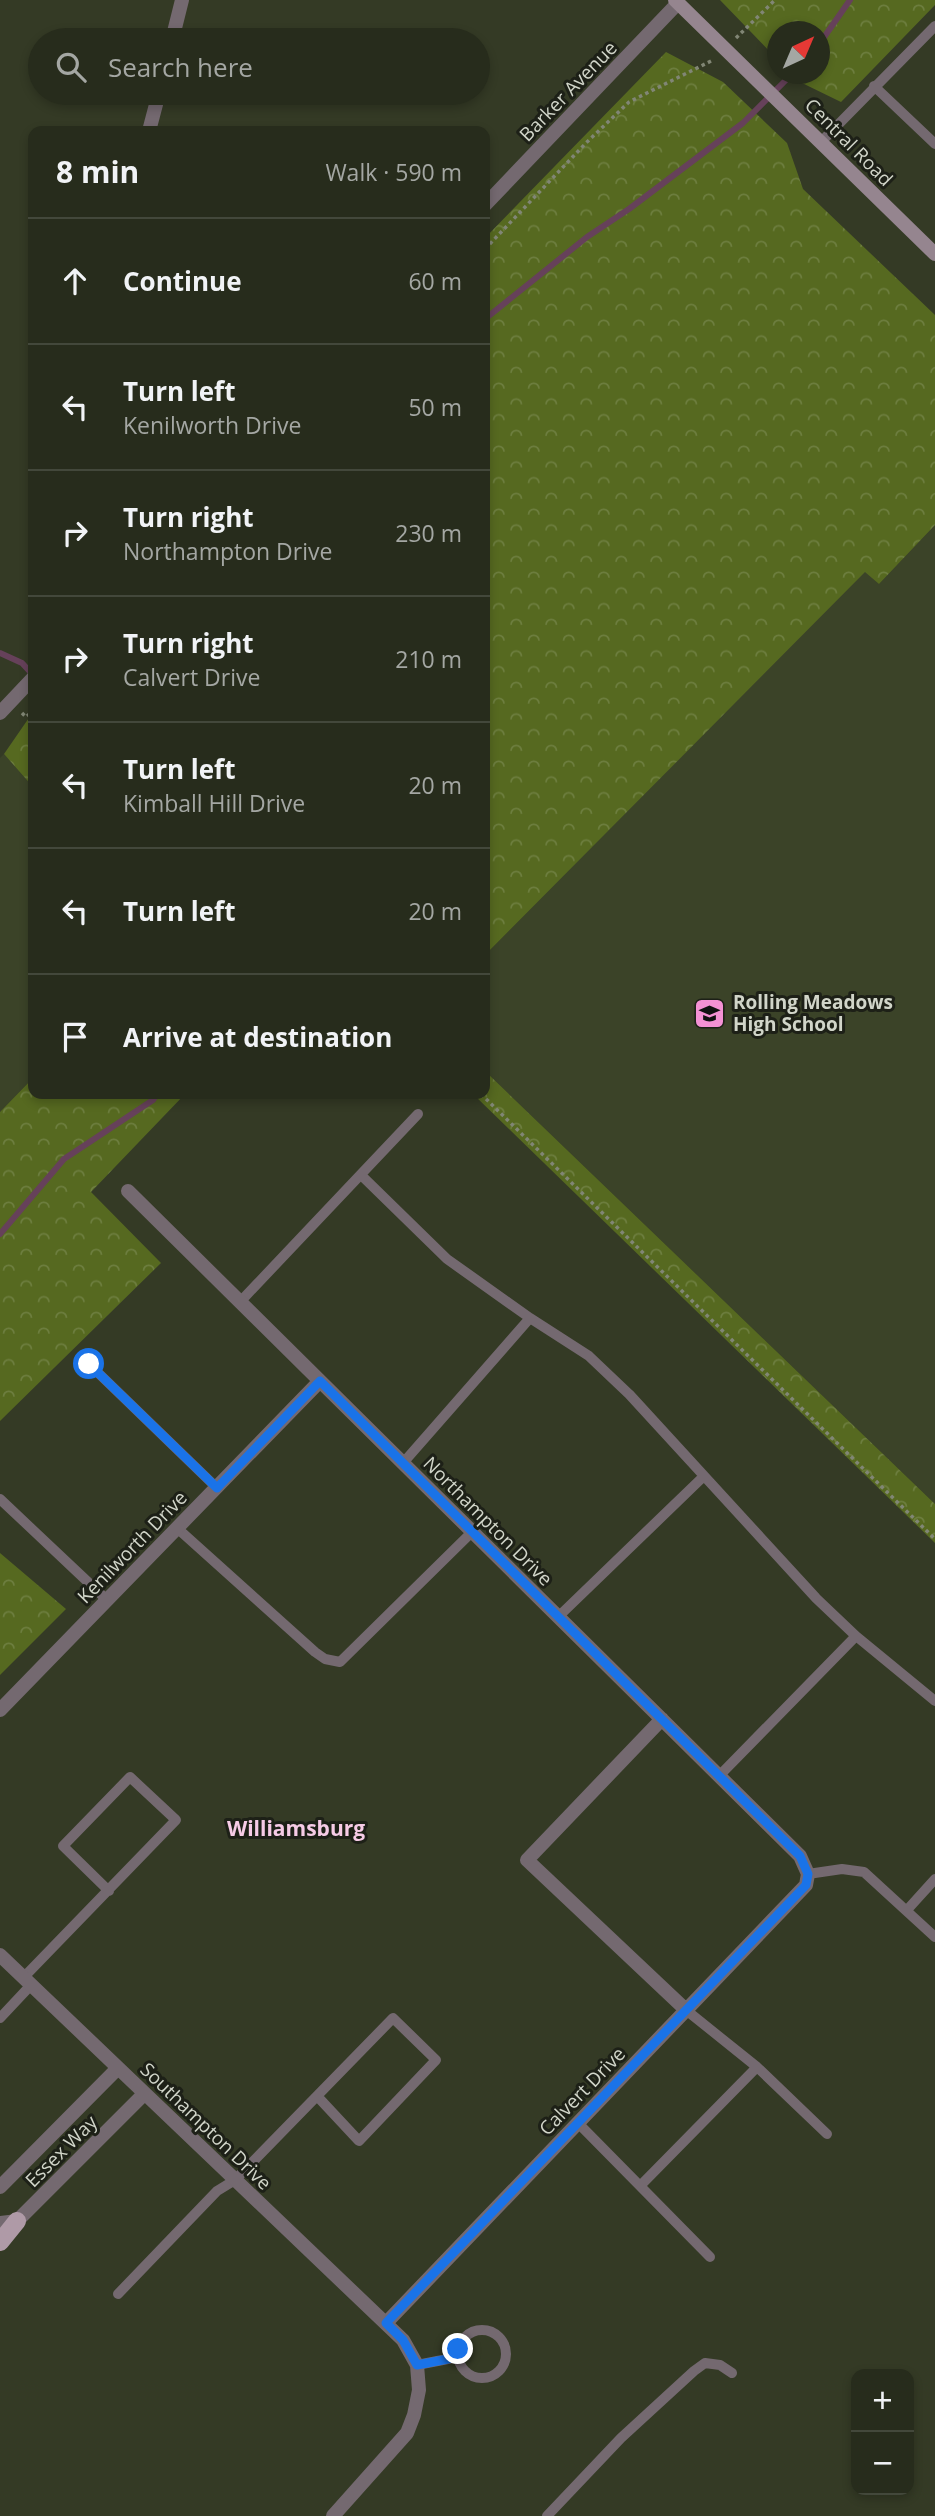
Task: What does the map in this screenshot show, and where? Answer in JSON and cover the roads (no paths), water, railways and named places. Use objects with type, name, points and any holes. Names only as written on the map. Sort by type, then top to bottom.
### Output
[{"type":"main road","points":[[0,2242],[9,2222]]},
{"type":"street","points":[[175,28],[182,0]]},
{"type":"street","name":"Central Road","points":[[677,1],[935,254]]},
{"type":"street","name":"Barker Avenue","points":[[490,200],[677,1]]},
{"type":"street","points":[[150,126],[156,105]]},
{"type":"street","points":[[0,713],[28,683]]},
{"type":"street","name":"Northampton Drive","points":[[128,1191],[800,1856],[807,1880]]},
{"type":"street","name":"Kenilworth Drive","points":[[0,1710],[320,1381]]},
{"type":"street","points":[[662,1720],[527,1860],[686,2010]]},
{"type":"street","name":"Calvert Drive","points":[[386,2323],[807,1880]]},
{"type":"street","name":"Southampton Drive","points":[[0,1955],[386,2323],[403,2340],[417,2365]]},
{"type":"street","name":"Essex Way","points":[[0,2187],[118,2068]]},
{"type":"street","name":"Essex Way","points":[[9,2222],[144,2094]]},
{"type":"street","points":[[333,2516],[407,2433],[419,2390],[417,2365]]},
{"type":"lane","points":[[822,141],[935,26]]},
{"type":"lane","points":[[874,86],[935,144]]},
{"type":"lane","points":[[240,1302],[418,1114]]},
{"type":"lane","points":[[361,1175],[447,1259],[589,1356],[629,1394],[816,1598],[856,1636],[935,1701]]},
{"type":"lane","points":[[403,1463],[530,1318]]},
{"type":"lane","points":[[89,1364],[217,1488]]},
{"type":"lane","points":[[558,1617],[704,1476]]},
{"type":"lane","points":[[0,1499],[107,1600]]},
{"type":"lane","points":[[177,1528],[315,1652],[325,1659],[340,1662],[472,1532]]},
{"type":"lane","points":[[719,1776],[856,1636]]},
{"type":"lane","points":[[0,2018],[28,1981],[176,1820],[130,1777],[63,1846],[109,1891]]},
{"type":"lane","points":[[807,1880],[842,1869],[864,1872],[935,1937]]},
{"type":"lane","points":[[906,1910],[935,1879]]},
{"type":"lane","points":[[686,2010],[757,2067],[827,2134]]},
{"type":"lane","points":[[118,2294],[217,2191],[235,2180],[393,2018],[436,2060],[359,2141],[317,2096]]},
{"type":"lane","points":[[640,2186],[757,2067]]},
{"type":"lane","points":[[578,2123],[710,2257]]},
{"type":"lane","points":[[474,2332],[490,2332],[502,2342],[505,2349],[504,2364],[500,2371],[486,2378],[471,2376],[465,2371],[458,2357],[461,2342],[474,2332]]},
{"type":"lane","points":[[417,2365],[458,2357]]},
{"type":"lane","points":[[547,2516],[621,2438],[694,2371],[705,2363],[720,2365],[732,2373]]},
{"type":"waterway","points":[[830,29],[850,0]]},
{"type":"waterway","points":[[490,315],[587,237],[629,209],[743,123],[782,84]]},
{"type":"waterway","points":[[0,653],[22,663],[28,670]]},
{"type":"waterway","points":[[0,1234],[64,1159],[154,1099]]},
{"type":"place","name":"Rolling Meadows High School","points":[[710,1013]]},
{"type":"district","name":"Williamsburg","points":[[296,1829]]}]
